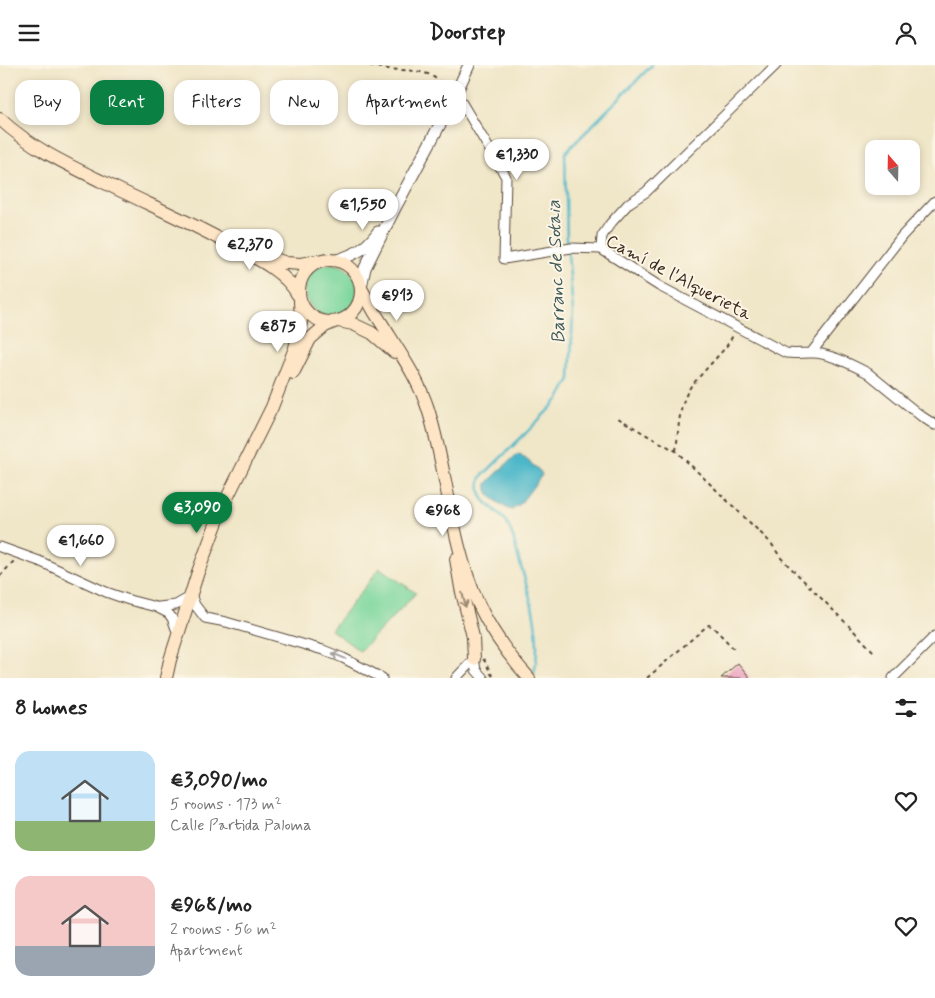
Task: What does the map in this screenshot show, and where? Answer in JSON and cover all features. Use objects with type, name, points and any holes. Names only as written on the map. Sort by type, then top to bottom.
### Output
[{"type":"main road","points":[[0,119],[35,146],[62,162],[214,236],[264,263],[292,285],[301,305],[309,315],[321,321],[354,323],[372,333],[410,368]]},
{"type":"main road","points":[[214,236],[286,263],[301,264],[319,261]]},
{"type":"main road","points":[[166,678],[190,596],[223,506],[272,407],[295,348],[301,323],[298,288],[302,275],[309,266],[319,261],[337,259],[349,265],[358,276],[361,288],[388,335],[410,368],[420,388],[428,409],[450,510],[467,575],[484,615],[503,647],[529,678]]},
{"type":"main road","points":[[272,407],[290,378],[310,339],[325,326],[343,319],[354,312],[360,301],[361,288]]},
{"type":"main road","points":[[457,534],[456,550],[459,579],[473,637],[474,659]]},
{"type":"street","points":[[462,80],[469,65]]},
{"type":"street","points":[[601,249],[602,236],[629,203],[646,192],[776,65]]},
{"type":"street","name":"Camí de l'Alquerieta","points":[[466,110],[506,177],[504,259],[571,248],[601,249],[660,286],[786,353],[812,353],[839,359],[868,373],[935,425]]},
{"type":"street","points":[[361,288],[365,268],[439,125]]},
{"type":"street","points":[[812,353],[902,236],[935,201]]},
{"type":"street","points":[[337,259],[354,254],[371,242],[394,210]]},
{"type":"street","points":[[0,547],[39,561],[106,592],[156,607],[168,613],[178,634]]},
{"type":"street","points":[[156,607],[176,605],[190,596],[205,618],[226,622],[323,650],[352,662],[382,678]]},
{"type":"street","points":[[893,678],[935,636]]},
{"type":"street","points":[[456,678],[474,659]]},
{"type":"street","points":[[474,659],[476,669],[483,678]]},
{"type":"path","points":[[370,65],[390,70],[426,74],[438,80]]},
{"type":"path","points":[[676,451],[681,407],[686,393],[726,347],[738,327]]},
{"type":"path","points":[[618,418],[676,451],[770,543],[781,558],[874,652]]},
{"type":"path","points":[[0,576],[20,555]]},
{"type":"path","points":[[647,678],[709,625],[736,651]]},
{"type":"path","points":[[474,659],[481,658],[485,660],[490,673],[495,678]]},
{"type":"green space","points":[[326,264],[336,264],[350,271],[357,285],[357,295],[350,309],[336,316],[326,316],[316,312],[309,305],[305,295],[305,285],[309,275],[316,268]]},
{"type":"green space","points":[[380,568],[416,593],[360,651],[331,630]]},
{"type":"water","points":[[520,454],[540,471],[542,475],[520,504],[512,510],[502,505],[489,494],[487,483],[516,455]]},
{"type":"building","points":[[738,663],[750,678],[721,678]]},
{"type":"waterway","name":"Barranc de Sotaia","points":[[534,673],[537,644],[536,630],[527,587],[509,527],[500,514],[484,500],[481,494],[481,477],[559,399],[570,379],[573,311],[567,243],[565,153],[652,65]]}]
